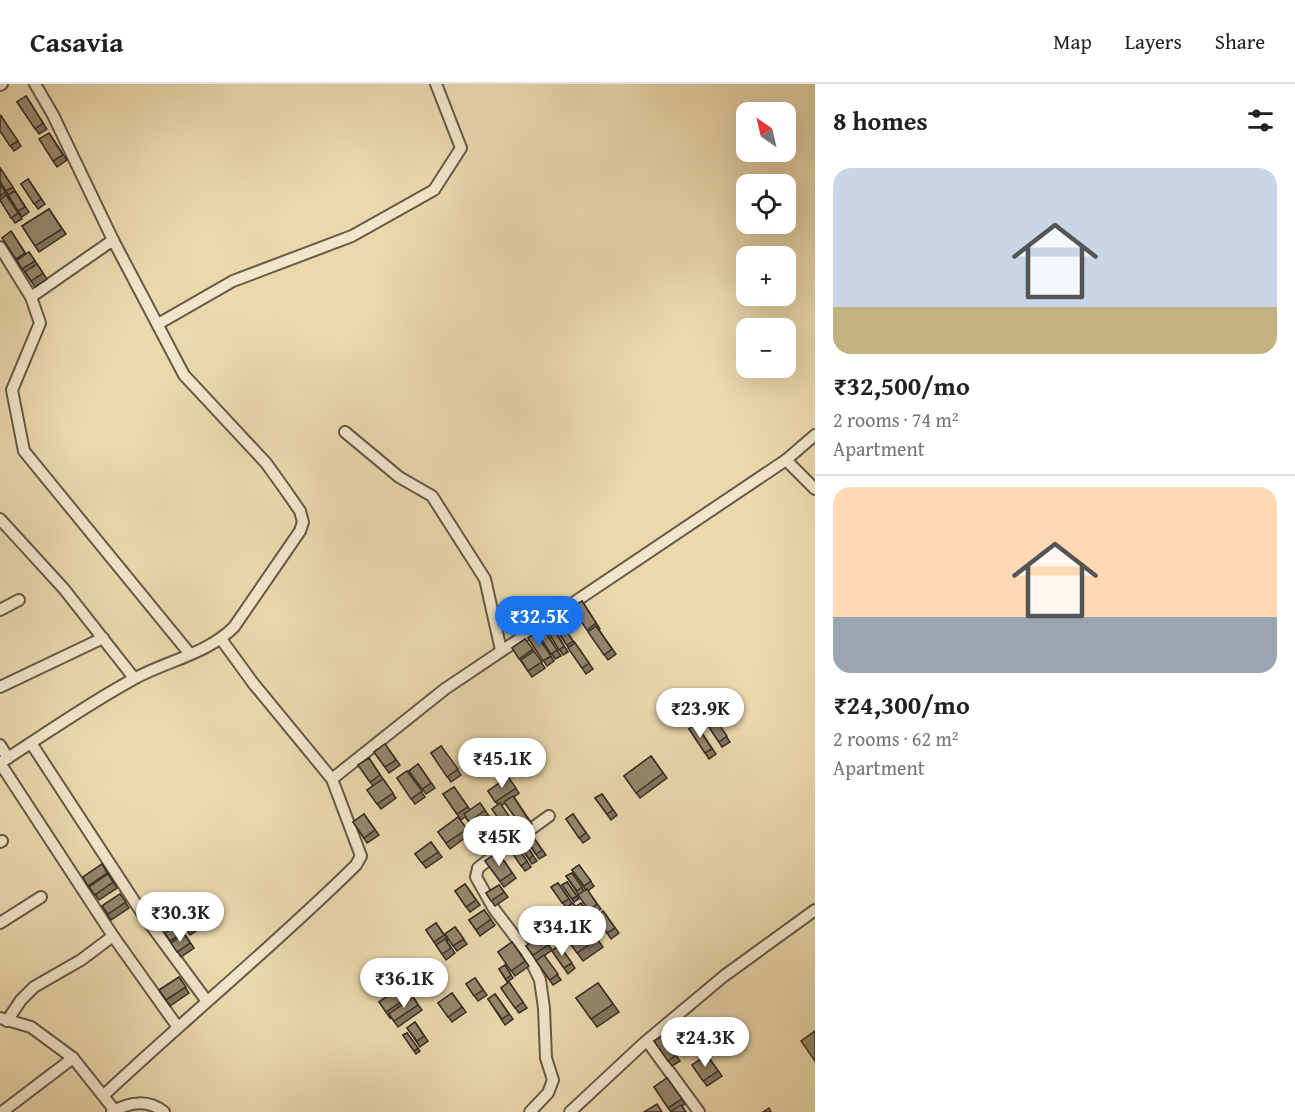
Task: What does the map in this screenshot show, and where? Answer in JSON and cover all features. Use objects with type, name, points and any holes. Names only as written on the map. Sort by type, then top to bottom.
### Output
[{"type":"street","points":[[3,762],[67,718],[134,678],[221,639],[240,618],[300,531],[303,522],[300,511],[266,463],[192,386],[113,240],[53,115],[35,84]]},
{"type":"street","points":[[158,324],[233,281],[352,236],[434,190],[461,148],[436,84]]},
{"type":"street","points":[[31,297],[113,240]]},
{"type":"street","points":[[0,247],[31,297],[40,323],[12,390],[24,450],[190,654]]},
{"type":"street","points":[[345,432],[399,477],[432,496],[485,579],[501,650]]},
{"type":"street","points":[[332,779],[416,711],[501,650],[786,460],[815,435]]},
{"type":"street","points":[[786,460],[815,489]]},
{"type":"street","points":[[1,524],[64,589],[134,678]]},
{"type":"street","points":[[0,610],[19,600]]},
{"type":"street","points":[[0,687],[104,638]]},
{"type":"street","points":[[104,1095],[206,1000],[303,917],[356,865],[361,856],[332,779],[253,683],[221,639]]},
{"type":"street","points":[[31,743],[142,913],[206,1000]]},
{"type":"street","points":[[0,745],[3,762],[113,936],[177,1026]]},
{"type":"street","points":[[530,1112],[548,1093],[553,1080],[546,1058],[544,1008],[540,980],[526,951],[494,909],[476,877],[478,868],[549,816]]},
{"type":"street","points":[[0,923],[42,897]]},
{"type":"street","points":[[570,1112],[647,1041],[724,976],[815,910]]},
{"type":"street","points":[[113,936],[81,960],[34,987],[4,1020],[32,1027],[73,1058],[104,1095],[114,1111],[139,1102],[154,1104],[164,1112]]},
{"type":"street","points":[[647,1041],[699,1112]]},
{"type":"street","points":[[2,1112],[73,1058]]},
{"type":"building","points":[[26,96],[43,123],[35,129],[17,102]]},
{"type":"building","points":[[1,116],[18,141],[10,146],[0,131]]},
{"type":"building","points":[[49,133],[63,155],[53,161],[39,139]]},
{"type":"building","points":[[0,168],[13,187],[6,191],[0,181]]},
{"type":"building","points":[[28,179],[41,199],[34,204],[21,184]]},
{"type":"building","points":[[0,184],[5,192],[0,196]]},
{"type":"building","points":[[15,191],[25,207],[18,211],[8,195]]},
{"type":"building","points":[[6,195],[18,213],[11,218],[0,200]]},
{"type":"building","points":[[49,209],[62,229],[35,246],[22,226]]},
{"type":"building","points":[[11,231],[25,253],[16,259],[2,238]]},
{"type":"building","points":[[29,252],[35,261],[22,269],[17,260]]},
{"type":"building","points":[[37,264],[43,273],[31,281],[25,272]]},
{"type":"building","points":[[582,601],[596,623],[587,630],[572,608]]},
{"type":"building","points":[[558,619],[573,641],[567,645],[552,623]]},
{"type":"building","points":[[550,623],[564,646],[559,650],[545,627]]},
{"type":"building","points":[[596,626],[612,649],[604,655],[588,632]]},
{"type":"building","points":[[542,627],[557,650],[551,654],[536,631]]},
{"type":"building","points":[[535,633],[551,656],[543,661],[528,638]]},
{"type":"building","points":[[525,639],[533,649],[519,659],[512,648]]},
{"type":"building","points":[[575,643],[589,663],[582,668],[568,648]]},
{"type":"building","points":[[534,651],[542,662],[528,671],[521,660]]},
{"type":"building","points":[[711,713],[727,736],[719,742],[703,718]]},
{"type":"building","points":[[696,724],[712,749],[705,753],[689,729]]},
{"type":"building","points":[[385,744],[396,760],[385,767],[374,752]]},
{"type":"building","points":[[441,746],[458,769],[447,777],[431,753]]},
{"type":"building","points":[[651,756],[663,773],[636,793],[624,776]]},
{"type":"building","points":[[369,758],[380,775],[370,782],[358,765]]},
{"type":"building","points":[[418,764],[431,783],[422,789],[409,771]]},
{"type":"building","points":[[407,771],[422,791],[411,799],[397,778]]},
{"type":"building","points":[[508,777],[516,788],[495,802],[488,791]]},
{"type":"building","points":[[383,779],[393,793],[377,804],[367,790]]},
{"type":"building","points":[[454,787],[468,807],[457,814],[443,794]]},
{"type":"building","points":[[602,794],[613,810],[607,814],[595,798]]},
{"type":"building","points":[[513,796],[528,819],[520,824],[504,802]]},
{"type":"building","points":[[480,803],[485,810],[469,822],[464,814]]},
{"type":"building","points":[[500,803],[515,825],[507,831],[492,809]]},
{"type":"building","points":[[364,814],[375,830],[364,838],[353,822]]},
{"type":"building","points":[[573,814],[586,833],[579,838],[566,819]]},
{"type":"building","points":[[486,816],[500,837],[494,841],[480,820]]},
{"type":"building","points":[[458,817],[467,829],[446,843],[438,832]]},
{"type":"building","points":[[529,831],[542,850],[536,854],[523,835]]},
{"type":"building","points":[[520,837],[533,855],[529,859],[516,840]]},
{"type":"building","points":[[513,841],[527,861],[521,866],[507,845]]},
{"type":"building","points":[[431,842],[438,852],[422,863],[415,854]]},
{"type":"building","points":[[498,852],[512,873],[500,881],[485,861]]},
{"type":"building","points":[[102,864],[107,873],[88,886],[83,877]]},
{"type":"building","points":[[579,865],[591,881],[584,886],[572,870]]},
{"type":"building","points":[[572,873],[582,887],[577,891],[566,876]]},
{"type":"building","points":[[108,874],[113,882],[95,895],[89,887]]},
{"type":"building","points":[[567,882],[577,896],[572,899],[562,885]]},
{"type":"building","points":[[558,883],[569,899],[562,903],[551,887]]},
{"type":"building","points":[[465,884],[476,900],[466,907],[455,891]]},
{"type":"building","points":[[499,885],[504,892],[491,901],[486,893]]},
{"type":"building","points":[[587,889],[597,904],[589,910],[578,895]]},
{"type":"building","points":[[120,894],[126,902],[108,914],[102,906]]},
{"type":"building","points":[[181,894],[190,907],[177,916],[168,903]]},
{"type":"building","points":[[573,903],[584,918],[578,923],[567,907]]},
{"type":"building","points":[[581,903],[589,914],[585,917],[577,906]]},
{"type":"building","points":[[484,910],[491,919],[476,930],[469,920]]},
{"type":"building","points":[[603,911],[615,928],[607,933],[596,917]]},
{"type":"building","points":[[194,912],[200,920],[186,930],[181,921]]},
{"type":"building","points":[[586,922],[597,939],[577,953],[565,936]]},
{"type":"building","points":[[436,923],[444,935],[434,942],[426,930]]},
{"type":"building","points":[[178,924],[184,932],[170,941],[165,933]]},
{"type":"building","points":[[455,927],[464,939],[453,946],[445,934]]},
{"type":"building","points":[[184,934],[190,943],[177,952],[171,943]]},
{"type":"building","points":[[542,935],[548,945],[533,955],[526,946]]},
{"type":"building","points":[[445,939],[451,948],[442,954],[436,945]]},
{"type":"building","points":[[512,942],[525,961],[511,971],[498,952]]},
{"type":"building","points":[[559,945],[572,963],[564,968],[552,951]]},
{"type":"building","points":[[544,955],[558,974],[550,980],[536,961]]},
{"type":"building","points":[[505,965],[511,975],[506,979],[499,969]]},
{"type":"building","points":[[179,977],[186,987],[166,1000],[159,990]]},
{"type":"building","points":[[475,978],[483,990],[474,996],[466,984]]},
{"type":"building","points":[[509,982],[523,1002],[515,1008],[501,988]]},
{"type":"building","points":[[598,983],[613,1004],[591,1019],[576,998]]},
{"type":"building","points":[[401,987],[408,997],[386,1012],[379,1002]]},
{"type":"building","points":[[452,993],[462,1007],[448,1017],[438,1003]]},
{"type":"building","points":[[495,994],[509,1014],[502,1019],[488,999]]},
{"type":"building","points":[[413,997],[418,1005],[394,1021],[389,1014]]},
{"type":"building","points":[[415,1022],[424,1036],[417,1041],[407,1028]]},
{"type":"building","points":[[815,1031],[815,1061],[801,1041]]},
{"type":"building","points":[[407,1033],[418,1048],[414,1051],[403,1035]]},
{"type":"building","points":[[662,1036],[676,1055],[668,1061],[654,1041]]},
{"type":"building","points":[[707,1055],[718,1071],[703,1081],[692,1065]]},
{"type":"building","points":[[667,1078],[682,1099],[668,1108],[654,1087]]},
{"type":"building","points":[[657,1104],[662,1112],[644,1112]]},
{"type":"building","points":[[681,1105],[686,1112],[672,1112],[672,1111]]}]
